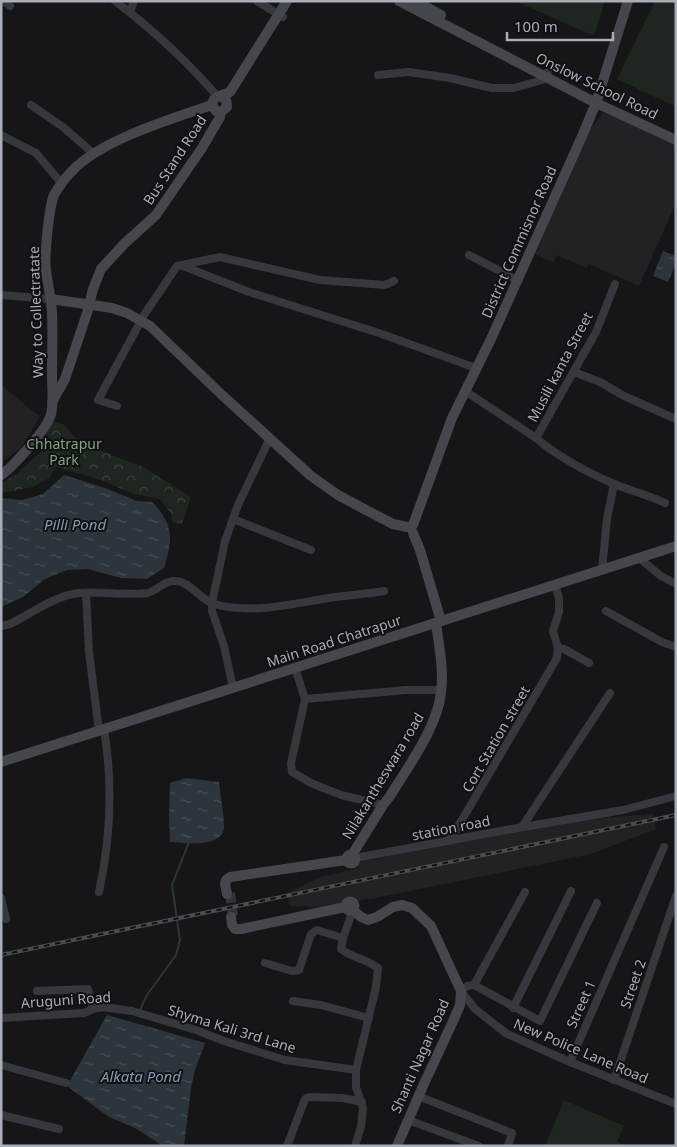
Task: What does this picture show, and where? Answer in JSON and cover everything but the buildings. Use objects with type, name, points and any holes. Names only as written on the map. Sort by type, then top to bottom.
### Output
[{"type":"main road","points":[[281,16],[287,1]]},
{"type":"main road","points":[[220,103],[241,77],[293,1]]},
{"type":"main road","name":"Onslow School Road","points":[[400,1],[676,140]]},
{"type":"main road","name":"Onslow School Road","points":[[416,1],[546,74]]},
{"type":"main road","name":"District Commisnor Road","points":[[411,529],[452,418],[491,339],[597,100],[628,1]]},
{"type":"main road","name":"Onslow School Road","points":[[597,100],[676,133]]},
{"type":"main road","name":"Way to Collectratate","points":[[1,475],[10,469],[34,441],[51,416],[51,299],[46,270],[48,230],[54,196],[72,171],[94,154],[162,122],[220,103]]},
{"type":"main road","name":"Bus Stand Road","points":[[52,403],[65,379],[92,289],[101,269],[124,244],[156,215],[202,148],[220,117],[220,103]]},
{"type":"main road","points":[[51,299],[112,308],[127,313],[141,321],[165,340],[222,396],[312,476],[338,495],[393,524],[411,529]]},
{"type":"main road","name":"Nilakantheswara road","points":[[350,859],[431,727],[442,690],[438,622],[420,550],[411,529]]},
{"type":"main road","name":"Main Road Chatrapur","points":[[1,762],[676,546]]},
{"type":"main road","points":[[228,894],[230,880],[350,859]]},
{"type":"main road","name":"Shanti Nagar Road","points":[[348,907],[368,920],[393,907],[402,905],[412,908],[431,926],[461,991],[460,1005],[397,1146]]},
{"type":"main road","points":[[232,917],[232,925],[235,929],[241,929],[348,907]]},
{"type":"street","points":[[115,1],[154,32],[205,81],[220,103]]},
{"type":"street","points":[[130,12],[134,1]]},
{"type":"street","points":[[257,1],[281,16]]},
{"type":"street","points":[[378,75],[409,72],[450,78],[492,88],[514,88],[542,80],[546,74]]},
{"type":"street","points":[[31,105],[63,127],[94,154]]},
{"type":"street","points":[[1,135],[36,153],[62,184]]},
{"type":"street","points":[[469,255],[517,280]]},
{"type":"street","points":[[117,406],[98,400],[141,321],[177,266],[220,256],[320,280],[385,285],[394,281]]},
{"type":"street","points":[[183,266],[249,292],[379,333],[476,368]]},
{"type":"street","name":"Musili kanta Street","points":[[466,391],[536,438],[596,332],[615,284]]},
{"type":"street","points":[[1,295],[51,299]]},
{"type":"street","points":[[574,372],[600,382],[624,396],[676,419]]},
{"type":"street","points":[[233,688],[224,646],[212,611],[212,603],[225,541],[270,438]]},
{"type":"street","points":[[536,438],[580,467],[614,484],[647,494],[665,502]]},
{"type":"street","points":[[602,570],[607,519],[614,484]]},
{"type":"street","points":[[233,519],[311,550]]},
{"type":"street","points":[[639,558],[661,576],[676,584]]},
{"type":"street","points":[[1,626],[10,624],[59,598],[86,593],[132,594],[154,592],[175,580],[193,589],[212,603],[271,608],[384,591]]},
{"type":"street","points":[[555,585],[559,612],[553,631],[558,648],[564,649],[589,663]]},
{"type":"street","points":[[86,593],[89,652],[101,730],[108,757],[110,819],[99,892]]},
{"type":"street","points":[[606,611],[662,642],[676,647]]},
{"type":"street","name":"Cort Station street","points":[[448,841],[499,759],[557,658],[558,648]]},
{"type":"street","points":[[294,668],[305,699],[291,763],[292,772],[311,783],[341,795],[383,804]]},
{"type":"street","points":[[305,699],[406,690],[442,690]]},
{"type":"street","points":[[522,827],[610,693]]},
{"type":"street","name":"station road","points":[[350,859],[622,810],[676,796]]},
{"type":"street","name":"Street 1","points":[[570,1062],[664,847]]},
{"type":"street","points":[[513,1008],[571,891]]},
{"type":"street","points":[[474,985],[525,892]]},
{"type":"street","name":"Street 2","points":[[614,1080],[674,909],[676,896]]},
{"type":"street","points":[[1,898],[6,920]]},
{"type":"street","points":[[461,991],[466,986],[474,985],[513,1008],[540,1021],[597,903]]},
{"type":"street","points":[[348,907],[342,938],[342,949],[372,963],[378,968],[369,1018],[356,1070],[356,1087],[362,1102],[361,1127],[355,1146]]},
{"type":"street","points":[[265,964],[292,971],[299,970],[311,934],[317,930],[342,938]]},
{"type":"street","points":[[37,991],[88,989],[93,1009]]},
{"type":"street","name":"New Police Lane Road","points":[[461,991],[475,1009],[507,1034],[570,1062],[676,1104]]},
{"type":"street","points":[[293,1001],[321,1005],[369,1018]]},
{"type":"street","name":"Aruguni Road","points":[[1,1018],[84,1013],[103,1007],[132,1011]]},
{"type":"street","name":"Shyma Kali 3rd Lane","points":[[132,1011],[285,1060],[356,1070]]},
{"type":"street","points":[[1,1065],[66,1083]]},
{"type":"street","points":[[418,1096],[512,1133],[508,1146]]},
{"type":"street","points":[[287,1146],[305,1098],[329,1097],[362,1102]]},
{"type":"street","points":[[1,1114],[59,1129]]},
{"type":"street","points":[[408,1120],[479,1146]]},
{"type":"shaded area","points":[[603,112],[676,144],[676,203],[639,286],[589,264],[586,268],[557,255],[553,262],[535,254],[587,134]]},
{"type":"shaded area","points":[[1,385],[40,417],[23,445],[1,462]]},
{"type":"shaded area","points":[[653,814],[656,829],[591,854],[376,898],[313,907],[289,906],[287,893],[320,877],[355,869],[360,862],[478,837],[587,819]]},
{"type":"green space","points":[[515,1],[605,1],[594,36]]},
{"type":"green space","points":[[655,1],[676,1],[676,107],[617,79]]},
{"type":"green space","name":"Chhatrapur Park","points":[[53,421],[65,425],[78,442],[143,467],[191,497],[182,524],[172,522],[172,515],[160,499],[131,493],[98,479],[56,467],[49,478],[33,487],[1,493],[1,483],[15,475],[43,450],[47,451],[52,439],[46,436]]},
{"type":"green space","points":[[564,1100],[624,1126],[617,1142],[626,1146],[545,1146]]},
{"type":"water","points":[[663,251],[676,256],[676,263],[668,282],[653,276]]},
{"type":"water","name":"Pilli Pond","points":[[64,475],[105,488],[137,501],[152,502],[164,518],[170,533],[169,549],[164,568],[147,579],[121,578],[88,569],[67,570],[45,579],[23,597],[1,607],[1,498],[22,500],[43,494]]},
{"type":"water","points":[[186,778],[219,782],[224,829],[221,835],[209,842],[170,842],[170,783]]},
{"type":"water","name":"Alkata Pond","points":[[107,1015],[205,1043],[195,1070],[191,1088],[184,1146],[163,1146],[135,1128],[109,1117],[67,1086]]},
{"type":"waterway","points":[[139,1012],[147,995],[176,955],[180,940],[172,885],[189,842]]},
{"type":"tunnel","points":[[230,893],[233,916]]},
{"type":"railway","points":[[1,955],[676,815]]}]
